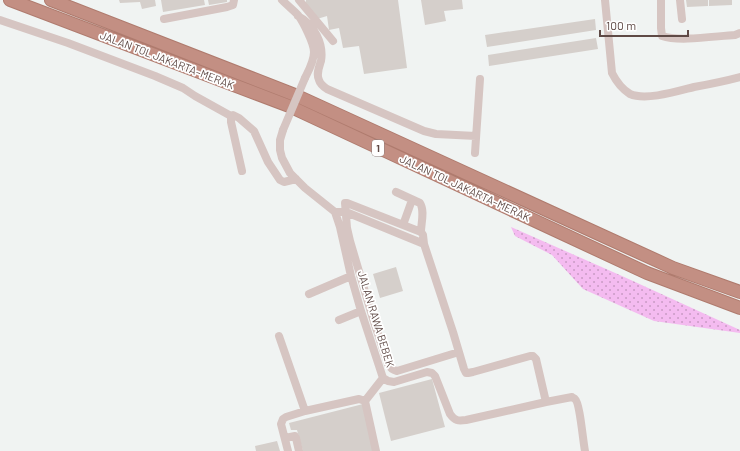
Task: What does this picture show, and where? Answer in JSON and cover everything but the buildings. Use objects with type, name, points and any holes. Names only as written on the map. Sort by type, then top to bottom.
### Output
[{"type":"highway","name":"JALAN TOL JAKARTA–MERAK","points":[[10,0],[289,106],[647,273],[740,308]]},
{"type":"highway","name":"JALAN TOL JAKARTA–MERAK","points":[[51,0],[295,95],[672,268],[740,292]]},
{"type":"street","points":[[164,19],[227,7],[233,5],[234,0]]},
{"type":"street","points":[[282,0],[298,16],[314,46],[312,62],[280,140],[282,158],[290,173],[335,212],[346,212],[424,244]]},
{"type":"street","points":[[299,0],[333,41]]},
{"type":"street","points":[[605,0],[612,73],[616,81],[630,93],[637,96],[657,96],[740,77]]},
{"type":"street","points":[[661,0],[662,36],[674,39],[735,35],[740,33]]},
{"type":"street","points":[[680,0],[682,19]]},
{"type":"street","points":[[298,16],[305,19],[317,35],[322,52],[318,75],[319,81],[323,86],[424,131],[436,134],[476,136]]},
{"type":"street","points":[[0,20],[68,43],[155,76],[183,88],[231,116],[233,115],[239,118],[254,131],[265,155],[280,180],[284,182],[296,179]]},
{"type":"street","points":[[475,153],[480,79]]},
{"type":"street","points":[[231,116],[242,171]]},
{"type":"street","points":[[396,192],[420,203],[422,206],[420,232]]},
{"type":"street","points":[[402,225],[412,200]]},
{"type":"street","points":[[459,352],[397,371],[390,368],[356,262],[347,228],[345,204],[347,203],[420,232],[423,235],[424,244],[459,352],[464,369],[467,373],[533,356],[536,359],[546,402]]},
{"type":"street","name":"JALAN RAWA BEBEK","points":[[335,212],[361,311],[383,378],[394,382],[427,372],[432,373],[435,376],[450,414],[453,419],[459,420],[466,420],[546,402],[574,398],[579,411],[585,451]]},
{"type":"street","points":[[309,294],[351,276]]},
{"type":"street","points":[[339,320],[361,311]]},
{"type":"street","points":[[279,336],[305,411]]},
{"type":"street","points":[[376,451],[365,402],[383,378]]},
{"type":"street","points":[[288,451],[281,424],[283,419],[286,417],[305,411],[358,399],[365,402]]},
{"type":"street","points":[[285,438],[295,436],[299,451]]},
{"type":"shaded area","points":[[511,227],[740,330],[740,333],[654,321],[583,289],[552,255],[515,236]]}]
